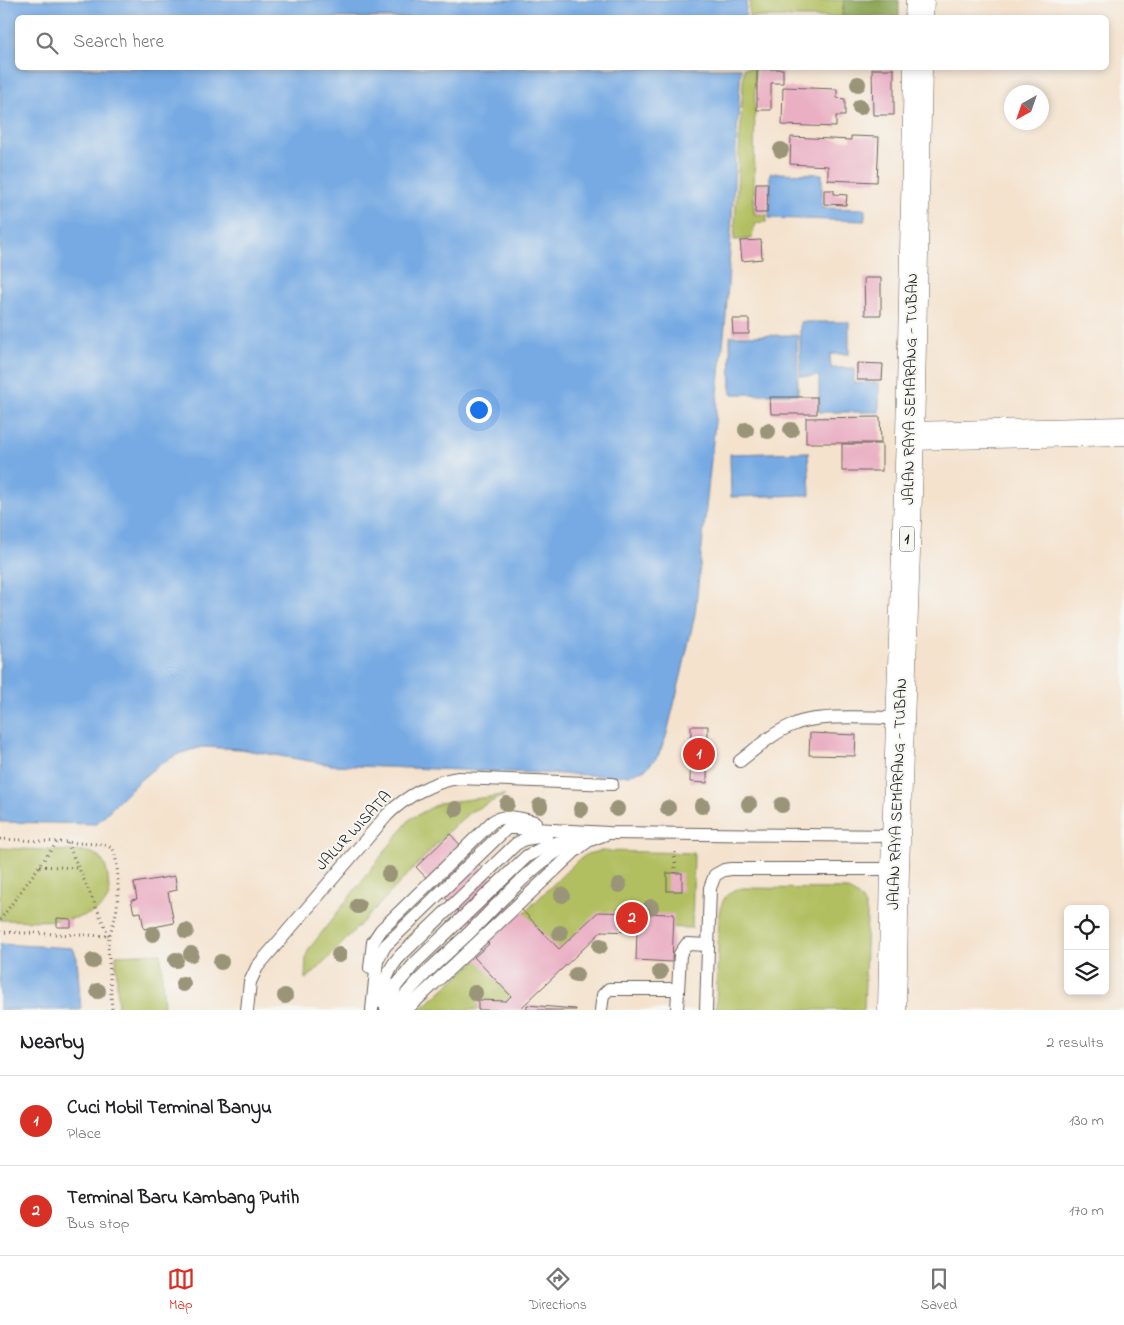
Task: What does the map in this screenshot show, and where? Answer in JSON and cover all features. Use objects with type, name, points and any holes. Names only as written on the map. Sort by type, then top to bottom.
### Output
[{"type":"highway","points":[[919,15],[920,0]]},
{"type":"highway","name":"JALAN RAYA SEMARANG - TUBAN","points":[[892,1010],[910,436],[918,70]]},
{"type":"highway","points":[[910,436],[1124,431]]},
{"type":"lane","points":[[740,761],[787,727],[796,723],[824,719],[900,718]]},
{"type":"lane","name":"JALUR WISATA","points":[[247,1010],[250,982],[257,967],[380,822],[402,801],[439,783],[458,778],[612,784]]},
{"type":"lane","points":[[368,1010],[370,960],[374,942],[381,930],[495,820],[506,817],[552,826],[609,833]]},
{"type":"lane","points":[[372,1010],[377,961],[385,946],[505,830],[515,828],[609,833]]},
{"type":"lane","points":[[378,1010],[384,984],[392,964],[516,844],[525,839],[609,833],[896,836]]},
{"type":"lane","points":[[386,1010],[396,986],[416,963],[530,853],[563,840],[609,833]]},
{"type":"lane","points":[[394,1010],[403,997],[423,977],[544,860],[565,847],[609,833]]},
{"type":"lane","points":[[406,1010],[575,851],[588,841],[609,833]]},
{"type":"lane","points":[[706,1010],[711,882],[715,875],[724,870],[895,870]]},
{"type":"lane","points":[[677,1010],[680,954],[687,944],[708,945]]},
{"type":"lane","points":[[601,1010],[603,995],[609,989],[678,989]]},
{"type":"path","points":[[674,873],[676,833]]},
{"type":"path","points":[[0,839],[106,845],[110,846],[115,852],[118,900],[117,913],[109,936],[112,1010]]},
{"type":"path","points":[[1,918],[57,842]]},
{"type":"path","points":[[67,842],[109,936]]},
{"type":"path","points":[[40,866],[78,868]]},
{"type":"path","points":[[0,932],[109,936]]},
{"type":"green space","points":[[750,0],[844,0],[842,15],[749,15]]},
{"type":"green space","points":[[844,0],[899,0],[899,15],[842,15]]},
{"type":"green space","points":[[744,70],[755,70],[754,214],[767,215],[766,222],[756,223],[751,239],[734,240]]},
{"type":"green space","points":[[505,795],[470,812],[452,828],[315,972],[305,979],[306,956],[309,949],[410,819],[440,803]]},
{"type":"green space","points":[[0,848],[90,852],[101,859],[106,869],[109,888],[108,898],[101,907],[90,914],[76,918],[43,921],[0,920]]},
{"type":"green space","points":[[600,851],[694,853],[692,928],[586,925],[497,1010],[420,1010],[475,961],[574,864],[587,854]]},
{"type":"green space","points":[[737,889],[845,889],[860,898],[865,905],[867,915],[864,1010],[716,1010],[719,914],[726,896]]},
{"type":"green space","points":[[161,953],[164,1010],[118,1010],[116,955]]},
{"type":"water","points":[[0,0],[747,0],[745,15],[15,15],[15,70],[741,70],[726,316],[695,614],[666,737],[658,756],[646,769],[628,775],[614,776],[332,765],[240,749],[202,747],[178,754],[156,767],[140,780],[96,824],[0,822]]},
{"type":"water","points":[[770,173],[822,174],[822,208],[865,209],[865,221],[769,218]]},
{"type":"water","points":[[800,322],[849,322],[849,354],[830,354],[831,368],[854,368],[854,383],[879,383],[879,412],[819,412],[819,376],[800,376]]},
{"type":"water","points":[[797,335],[798,394],[731,394],[730,336]]},
{"type":"water","points":[[808,452],[810,495],[731,497],[730,454]]},
{"type":"water","points":[[0,944],[73,948],[77,958],[81,1010],[0,1010]]},
{"type":"building","points":[[757,70],[783,70],[783,83],[771,83],[771,110],[757,110]]},
{"type":"building","points":[[872,70],[894,70],[894,115],[873,115]]},
{"type":"building","points":[[783,87],[837,89],[837,98],[845,99],[845,116],[836,116],[836,127],[782,125]]},
{"type":"building","points":[[851,136],[879,137],[877,182],[828,180],[828,166],[790,164],[791,137],[851,140]]},
{"type":"building","points":[[756,183],[768,183],[767,213],[755,213]]},
{"type":"building","points":[[824,190],[834,190],[834,194],[847,195],[846,205],[824,204]]},
{"type":"building","points":[[761,240],[762,259],[742,261],[740,241]]},
{"type":"building","points":[[864,278],[881,278],[881,315],[865,315]]},
{"type":"building","points":[[732,319],[749,319],[749,334],[733,334]]},
{"type":"building","points":[[857,363],[883,364],[882,380],[857,380]]},
{"type":"building","points":[[770,397],[817,397],[817,414],[771,414]]},
{"type":"building","points":[[880,417],[881,443],[806,443],[806,418]]},
{"type":"building","points":[[842,444],[882,444],[882,471],[842,471]]},
{"type":"building","points":[[691,726],[708,726],[707,783],[690,782]]},
{"type":"building","points":[[810,733],[856,735],[855,756],[809,755]]},
{"type":"building","points":[[450,834],[559,949],[598,912],[674,914],[672,962],[636,960],[637,932],[602,931],[523,1006],[522,1010],[478,1010],[478,1000],[506,1001],[511,996],[474,957],[489,944],[416,867]]},
{"type":"building","points":[[667,873],[682,873],[682,891],[667,891]]},
{"type":"building","points":[[175,876],[177,890],[168,892],[174,923],[144,929],[141,912],[134,913],[131,900],[137,899],[134,883]]},
{"type":"building","points":[[57,918],[71,919],[71,927],[57,927]]},
{"type":"building","points":[[527,1005],[576,1009],[576,1010],[526,1010]]},
{"type":"place","name":"Cuci Mobil Terminal Banyu","points":[[699,754]]},
{"type":"place","name":"Terminal Baru Kambang Putih","points":[[632,918]]}]
